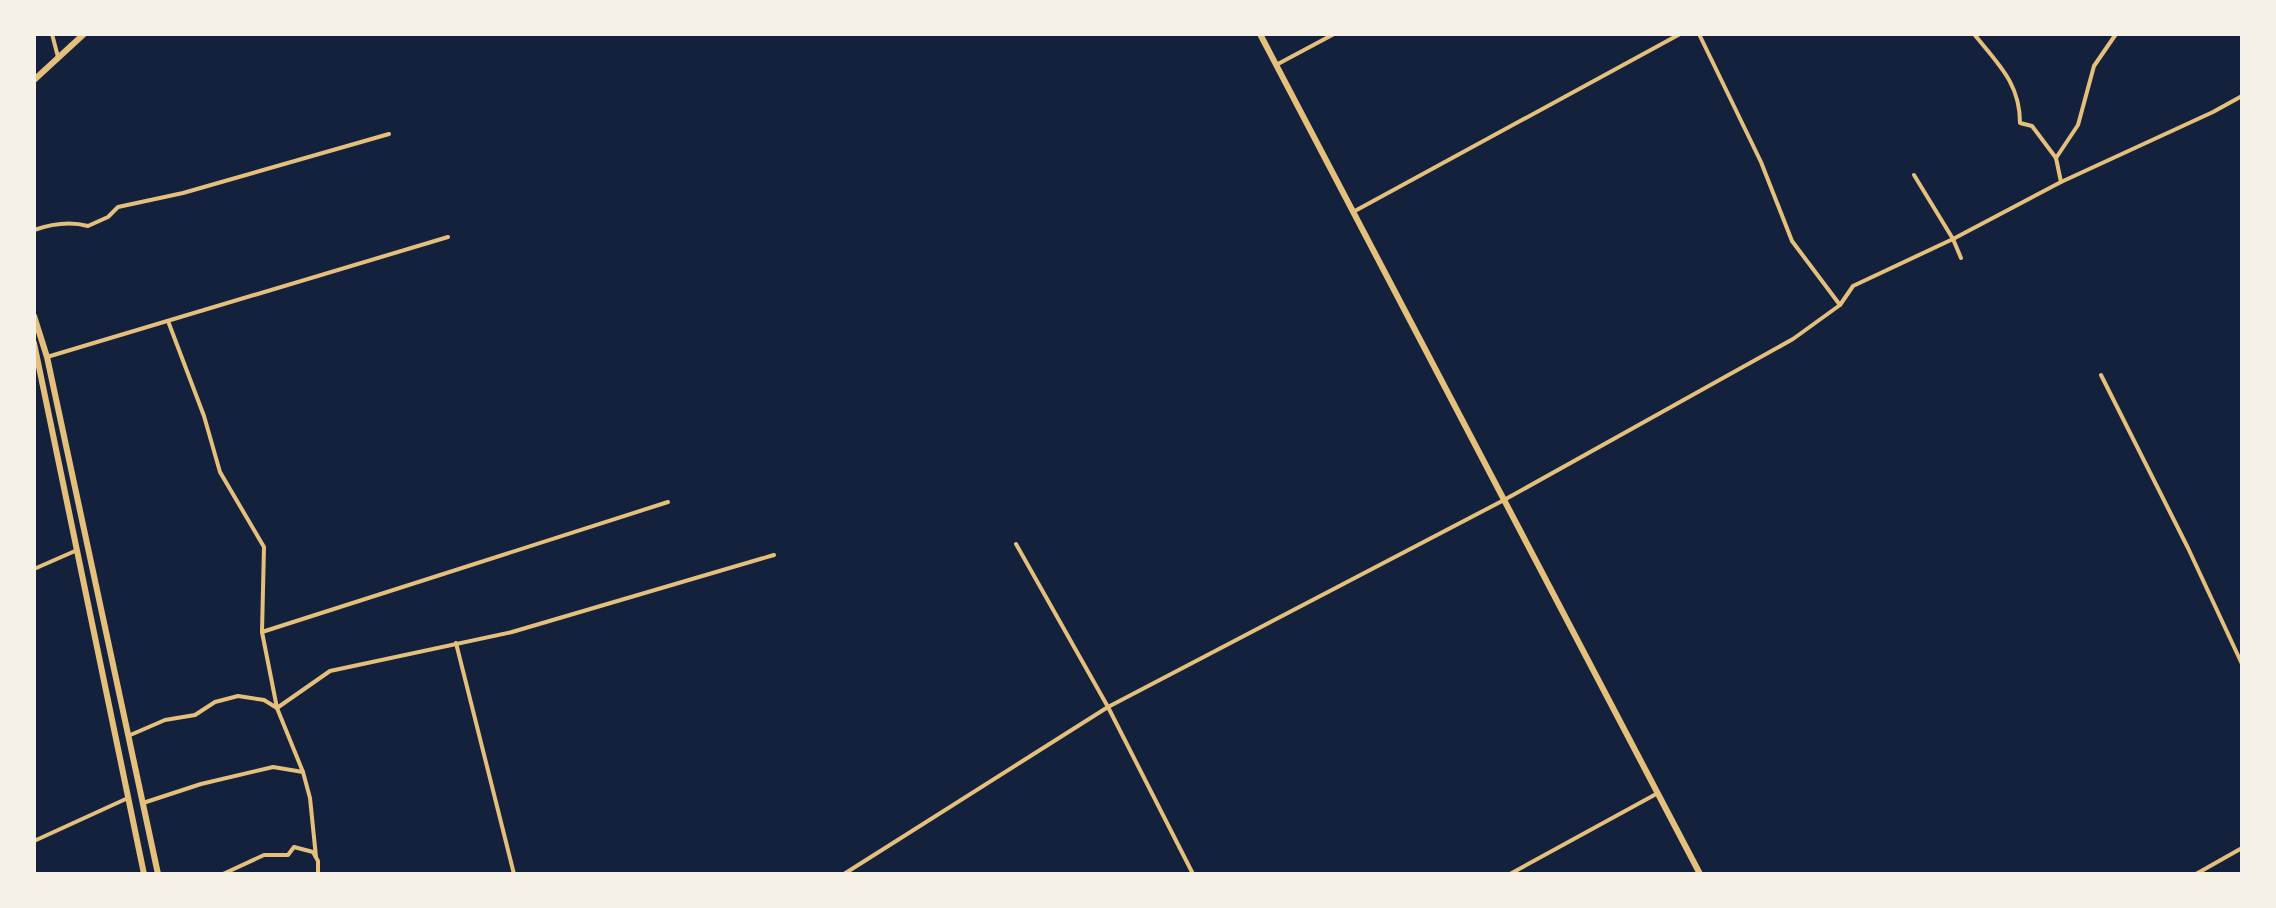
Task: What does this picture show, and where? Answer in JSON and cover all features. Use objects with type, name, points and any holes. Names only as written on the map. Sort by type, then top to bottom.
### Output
[{"type":"main road","points":[[34,80],[84,34]]},
{"type":"main road","points":[[1260,34],[1700,874]]},
{"type":"main road","points":[[34,316],[47,357],[158,874]]},
{"type":"main road","points":[[34,343],[144,874]]},
{"type":"street","points":[[52,34],[58,57]]},
{"type":"street","points":[[1276,65],[1334,34]]},
{"type":"street","points":[[1353,212],[1680,34]]},
{"type":"street","points":[[1699,34],[1761,162],[1792,241],[1840,305]]},
{"type":"street","points":[[1974,34],[2009,78],[2020,103],[2020,123],[2032,126],[2056,158],[2061,182]]},
{"type":"street","points":[[2056,158],[2078,125],[2094,66],[2116,34]]},
{"type":"street","points":[[844,874],[1108,707],[1504,500],[1793,339],[1840,305],[1853,286],[2242,96]]},
{"type":"street","points":[[34,230],[50,225],[79,223],[88,226],[108,217],[118,207],[183,193],[389,134]]},
{"type":"street","points":[[1914,175],[1953,239],[1961,258]]},
{"type":"street","points":[[47,357],[448,237]]},
{"type":"street","points":[[168,321],[204,416],[220,472],[264,547],[262,632],[277,708],[310,798],[318,874]]},
{"type":"street","points":[[2101,375],[2242,664]]},
{"type":"street","points":[[262,632],[668,502]]},
{"type":"street","points":[[1016,544],[1108,707],[1193,874]]},
{"type":"street","points":[[34,569],[75,551]]},
{"type":"street","points":[[277,708],[330,671],[512,632],[774,555]]},
{"type":"street","points":[[456,643],[514,874]]},
{"type":"street","points":[[128,736],[165,720],[195,715],[215,702],[238,696],[264,700],[277,708]]},
{"type":"street","points":[[143,803],[201,784],[273,767],[303,772]]},
{"type":"street","points":[[1510,874],[1658,793]]},
{"type":"street","points":[[34,841],[128,798]]},
{"type":"street","points":[[223,874],[264,855],[288,855],[294,847],[313,852],[316,857]]},
{"type":"street","points":[[2196,874],[2242,848]]}]
